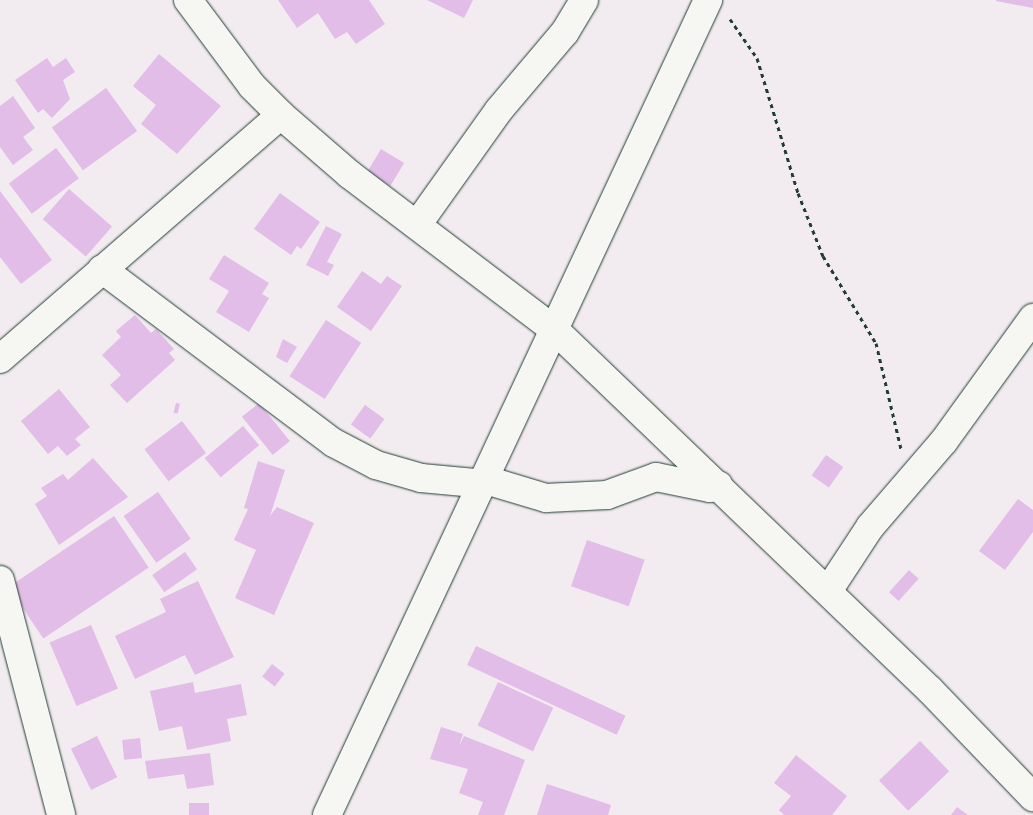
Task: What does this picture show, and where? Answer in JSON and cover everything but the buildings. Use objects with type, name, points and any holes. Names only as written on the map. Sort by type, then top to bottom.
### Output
[{"type":"street","points":[[188,0],[252,86],[281,115],[417,225],[556,331],[828,590],[1033,797]]},
{"type":"street","points":[[417,225],[499,110],[565,32],[584,0]]},
{"type":"street","points":[[327,815],[556,331],[683,46],[718,7]]},
{"type":"street","points":[[0,359],[281,115]]},
{"type":"street","points":[[102,269],[334,443],[376,465],[421,478],[475,484],[486,480],[546,498],[607,495],[656,477],[710,488],[719,485]]},
{"type":"street","points":[[828,590],[870,527],[914,476],[1033,318]]},
{"type":"street","points":[[0,580],[61,815]]},
{"type":"path","points":[[718,7],[757,58],[798,193],[823,256],[876,343],[894,435],[914,476]]}]
